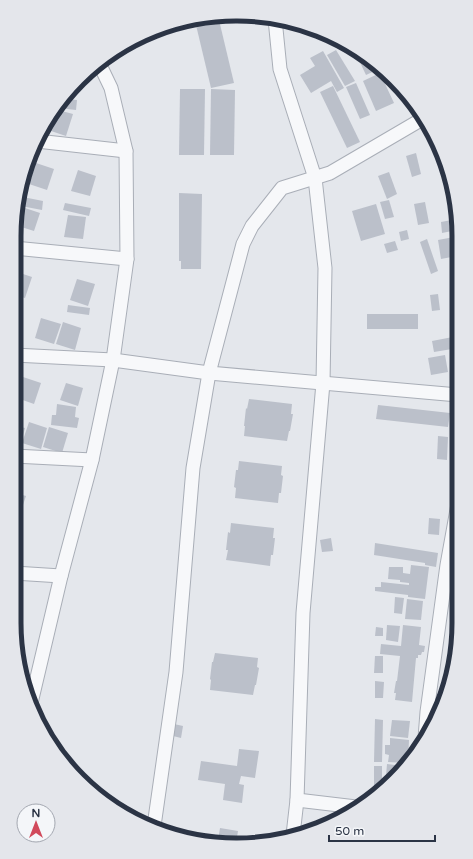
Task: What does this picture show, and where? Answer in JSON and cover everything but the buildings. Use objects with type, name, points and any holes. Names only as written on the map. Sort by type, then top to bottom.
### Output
[{"type":"street","points":[[276,25],[280,69],[315,178],[325,268],[323,383],[303,613],[297,800],[293,831]]},
{"type":"street","points":[[33,695],[61,576],[92,460],[114,360],[128,259],[126,151],[111,88],[101,69]]},
{"type":"street","points":[[155,822],[176,672],[193,468],[209,373],[243,244],[252,226],[282,188],[330,173],[418,121]]},
{"type":"street","points":[[43,142],[126,151]]},
{"type":"street","points":[[21,249],[128,259]]},
{"type":"street","points":[[21,355],[114,360],[209,373],[452,394]]},
{"type":"street","points":[[21,456],[92,460]]},
{"type":"street","points":[[426,725],[452,572]]},
{"type":"street","points":[[21,573],[61,576]]},
{"type":"street","points":[[297,800],[349,806]]}]
